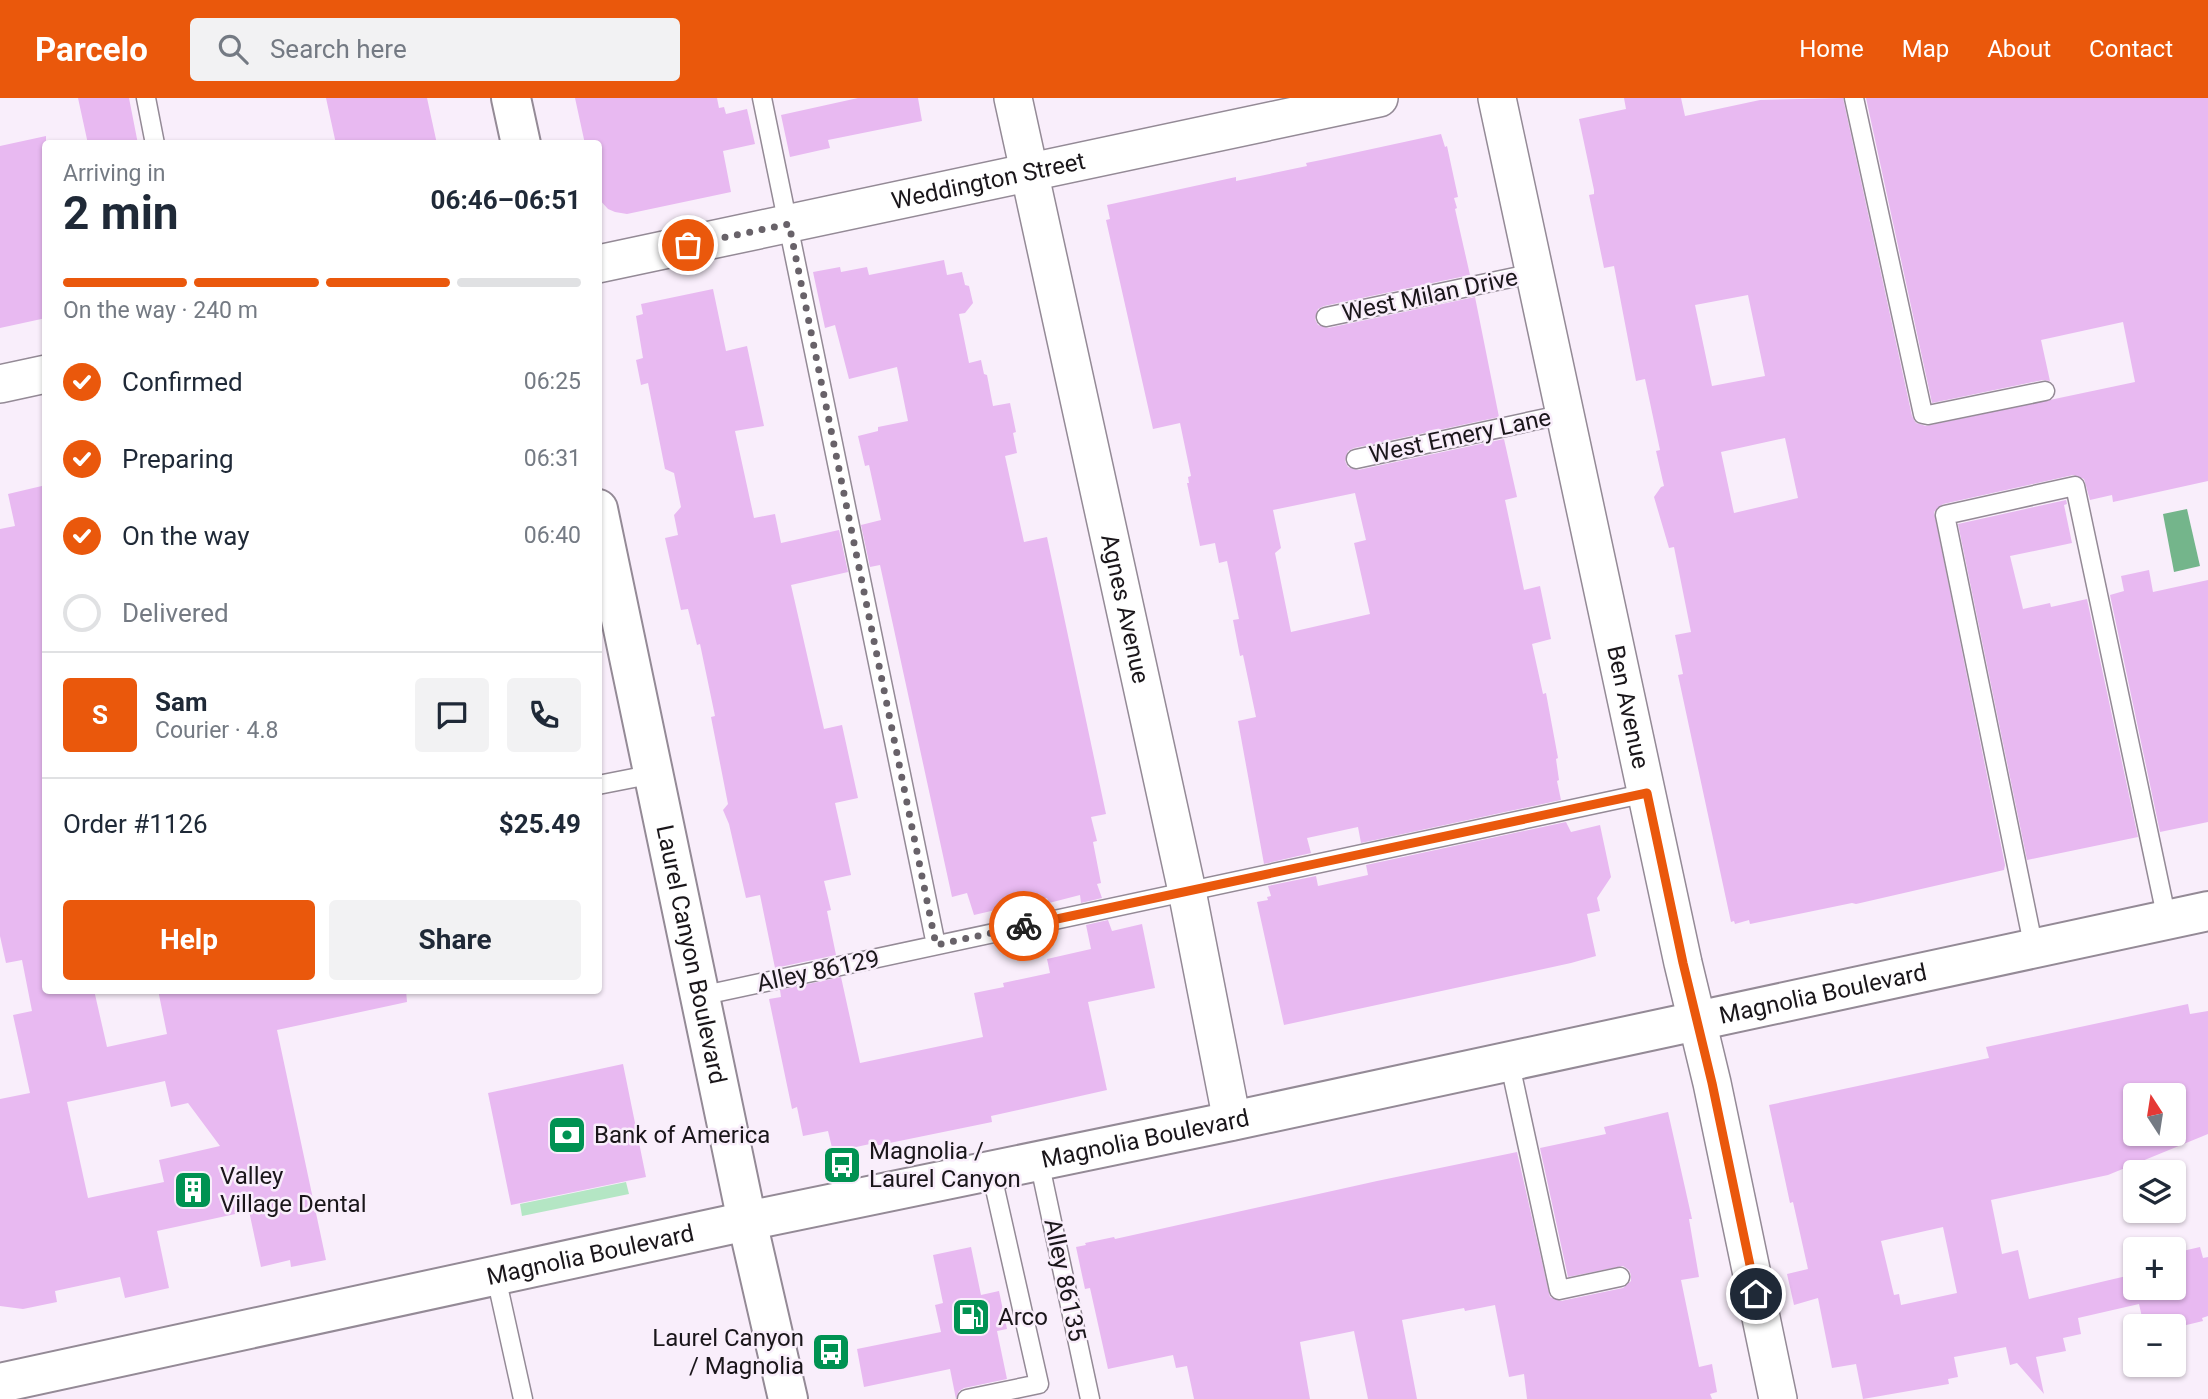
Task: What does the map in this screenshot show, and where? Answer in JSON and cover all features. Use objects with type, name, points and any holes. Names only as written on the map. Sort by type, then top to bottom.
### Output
[{"type":"main road","points":[[511,98],[520,140]]},
{"type":"main road","name":"Laurel Canyon Boulevard","points":[[602,528],[747,1221],[788,1399]]},
{"type":"main road","name":"Magnolia Boulevard","points":[[0,1383],[747,1221],[1232,1121],[2208,911]]},
{"type":"street","name":"Agnes Avenue","points":[[1013,98],[1186,891],[1232,1121]]},
{"type":"street","name":"Weddington Street","points":[[602,263],[1379,98]]},
{"type":"street","name":"Ben Avenue","points":[[1497,98],[1778,1399]]},
{"type":"street","points":[[0,384],[42,375]]},
{"type":"lane","points":[[146,98],[154,140]]},
{"type":"lane","points":[[762,98],[936,945]]},
{"type":"lane","points":[[1854,98],[1923,414],[2045,391]]},
{"type":"lane","name":"West Milan Drive","points":[[1326,317],[1534,273]]},
{"type":"lane","name":"West Emery Lane","points":[[1356,459],[1565,414]]},
{"type":"lane","points":[[2034,949],[1945,515],[2075,486],[2167,920]]},
{"type":"lane","points":[[602,784],[654,774]]},
{"type":"lane","name":"Alley 86129","points":[[700,996],[1647,793]]},
{"type":"lane","points":[[1509,1060],[1559,1290],[1620,1277]]},
{"type":"lane","name":"Alley 86135","points":[[1040,1161],[1090,1399]]},
{"type":"lane","points":[[967,1399],[1040,1384],[991,1171]]},
{"type":"lane","points":[[496,1277],[523,1399]]},
{"type":"shaded area","points":[[2187,509],[2200,566],[2174,572],[2163,514]]},
{"type":"shaded area","points":[[626,1182],[629,1194],[522,1216],[520,1204]]},
{"type":"building","points":[[78,98],[129,98],[137,140],[87,140]]},
{"type":"building","points":[[326,98],[427,98],[436,140],[335,140]]},
{"type":"building","points":[[575,98],[717,98],[719,108],[724,107],[726,114],[747,109],[755,144],[723,151],[731,192],[627,214],[608,209],[602,202],[602,140],[584,140]]},
{"type":"building","points":[[858,98],[918,98],[922,121],[828,140],[830,148],[790,157],[781,115]]},
{"type":"building","points":[[1624,98],[1681,98],[1685,116],[1760,100],[1843,98],[1912,416],[1916,423],[1926,426],[2135,382],[2123,322],[2041,340],[2050,381],[2043,380],[1932,403],[1866,98],[2208,98],[2208,481],[2113,502],[2112,495],[2090,500],[2084,479],[2073,475],[1943,504],[1934,512],[2004,870],[1856,904],[1750,924],[1749,920],[1735,924],[1734,921],[1731,922],[1678,675],[1683,674],[1675,635],[1691,632],[1674,547],[1669,548],[1654,497],[1664,486],[1656,451],[1660,450],[1645,379],[1636,381],[1614,266],[1604,268],[1589,195],[1594,194],[1594,190],[1579,119],[1626,109]],"holes":[[[1748,295],[1765,376],[1712,386],[1695,305]],[[1785,438],[1798,498],[1734,513],[1721,452]]]},
{"type":"building","points":[[1441,134],[1445,147],[1447,146],[1458,197],[1454,198],[1455,209],[1470,275],[1324,306],[1318,309],[1315,319],[1318,325],[1328,328],[1475,297],[1499,417],[1354,448],[1348,451],[1345,461],[1348,467],[1358,470],[1504,439],[1517,497],[1505,500],[1524,590],[1540,586],[1551,639],[1532,644],[1543,694],[1546,693],[1558,758],[1557,781],[1561,800],[1361,843],[1358,827],[1307,838],[1311,853],[1264,864],[1238,721],[1256,717],[1233,620],[1239,619],[1227,561],[1219,563],[1215,543],[1200,546],[1187,483],[1188,477],[1191,476],[1180,423],[1153,429],[1106,220],[1110,219],[1107,205],[1236,177],[1236,181],[1307,166],[1306,163]],"holes":[[[1355,493],[1366,540],[1354,543],[1370,614],[1291,632],[1275,553],[1281,548],[1273,510]]]},
{"type":"building","points":[[46,136],[46,140],[42,140],[42,319],[0,328],[0,146]]},
{"type":"building","points":[[944,260],[947,275],[962,272],[965,285],[969,286],[973,303],[965,313],[959,314],[969,363],[981,360],[993,406],[1010,403],[1017,453],[1005,456],[1024,542],[1047,537],[1106,814],[1091,817],[1097,841],[1093,842],[1101,883],[1097,884],[1102,898],[1081,903],[1080,895],[1049,903],[1047,898],[974,915],[967,893],[952,897],[880,565],[870,567],[861,525],[881,520],[869,465],[865,466],[858,436],[878,431],[878,427],[908,421],[897,367],[849,379],[835,325],[825,328],[813,272],[840,267],[841,272],[867,267],[869,275]]},
{"type":"building","points":[[713,289],[726,351],[747,346],[764,426],[735,431],[754,518],[775,514],[781,543],[839,530],[848,572],[791,585],[824,729],[842,725],[858,798],[835,803],[851,875],[824,881],[831,910],[827,911],[836,955],[775,968],[760,895],[746,898],[729,824],[723,810],[728,804],[711,717],[715,716],[700,644],[697,645],[688,609],[681,610],[665,538],[678,535],[674,515],[681,507],[674,473],[665,469],[648,383],[641,385],[636,360],[643,358],[636,316],[643,314],[641,304]]},
{"type":"building","points":[[42,486],[42,994],[95,994],[107,1047],[167,1034],[159,994],[406,994],[407,1002],[277,1030],[326,1260],[291,1267],[290,1260],[261,1267],[249,1211],[157,1231],[169,1288],[125,1298],[120,1277],[55,1291],[57,1302],[23,1309],[0,1306],[0,1099],[30,1093],[13,1015],[32,1011],[22,960],[6,963],[0,936],[0,529],[15,526],[8,494]],"holes":[[[165,1081],[171,1107],[188,1103],[220,1146],[159,1160],[164,1182],[88,1198],[67,1102]]]},
{"type":"building","points":[[2066,500],[2067,504],[2064,505],[2072,543],[2010,556],[2023,609],[2050,603],[2051,607],[2087,599],[2138,837],[2027,860],[1958,524]]},
{"type":"building","points":[[2149,570],[2153,592],[2208,580],[2208,822],[2160,832],[2110,595],[2124,591],[2121,576]]},
{"type":"building","points":[[1566,822],[1571,832],[1600,825],[1611,877],[1597,898],[1600,911],[1587,914],[1596,956],[1284,1025],[1257,902],[1268,900],[1267,897],[1271,896],[1268,886],[1316,876],[1318,886],[1368,875],[1366,865]]},
{"type":"building","points":[[1108,920],[1112,931],[1142,924],[1155,988],[1088,1002],[1107,1090],[991,1116],[992,1122],[870,1147],[870,1144],[833,1152],[828,1131],[803,1136],[797,1107],[792,1109],[769,999],[781,997],[780,990],[841,977],[860,1063],[983,1037],[974,993],[1004,987],[1003,983],[1050,973],[1047,959],[1091,949],[1086,925]]},
{"type":"building","points":[[2188,1004],[2190,1014],[2208,1011],[2208,1134],[2186,1143],[2186,1083],[2123,1083],[2123,1146],[2179,1146],[2145,1160],[2123,1160],[2123,1169],[2108,1175],[1991,1200],[2002,1254],[2018,1250],[2029,1299],[2123,1277],[2123,1300],[2186,1300],[2186,1250],[2200,1247],[2203,1258],[2208,1257],[2208,1316],[2202,1318],[2203,1321],[2186,1325],[2186,1314],[2141,1314],[2139,1304],[2078,1318],[2081,1334],[2063,1338],[2066,1351],[2036,1357],[2044,1394],[2017,1363],[2010,1365],[2006,1347],[1954,1357],[1958,1377],[1948,1379],[1949,1384],[1863,1399],[1856,1364],[1832,1368],[1818,1298],[1794,1305],[1787,1274],[1808,1269],[1793,1202],[1790,1203],[1769,1105],[1989,1058],[1986,1047]],"holes":[[[1943,1227],[1957,1293],[1901,1305],[1899,1294],[1894,1295],[1881,1241]]]},
{"type":"building","name":"Bank of America","points":[[623,1064],[646,1177],[511,1205],[488,1093]]},
{"type":"building","points":[[1668,1112],[1692,1219],[1689,1219],[1699,1277],[1681,1280],[1699,1367],[1712,1364],[1717,1392],[1710,1394],[1712,1399],[1527,1399],[1524,1374],[1509,1377],[1495,1305],[1402,1320],[1417,1399],[1368,1399],[1354,1331],[1300,1342],[1310,1399],[1194,1399],[1187,1366],[1176,1368],[1173,1355],[1108,1369],[1090,1288],[1085,1289],[1076,1247],[1517,1152],[1550,1297],[1561,1301],[1623,1288],[1631,1281],[1631,1275],[1623,1266],[1568,1277],[1540,1148],[1606,1134],[1604,1127]]},
{"type":"building","name":"Arco","points":[[971,1247],[981,1295],[999,1291],[1007,1329],[997,1331],[1007,1379],[964,1388],[959,1391],[956,1399],[950,1369],[864,1387],[857,1349],[941,1332],[935,1305],[943,1303],[933,1255]]},
{"type":"way so far","points":[[688,245],[789,224],[936,945],[1024,926]]},
{"type":"place","name":"Bank of America","points":[[567,1135]]},
{"type":"place","name":"Magnolia / Laurel Canyon","points":[[842,1165]]},
{"type":"place","name":"Valley Village Dental","points":[[193,1190]]},
{"type":"place","name":"Arco","points":[[971,1317]]},
{"type":"place","name":"Laurel Canyon / Magnolia","points":[[831,1352]]},
{"type":"route","points":[[1024,926],[1647,793],[1756,1294]]}]
